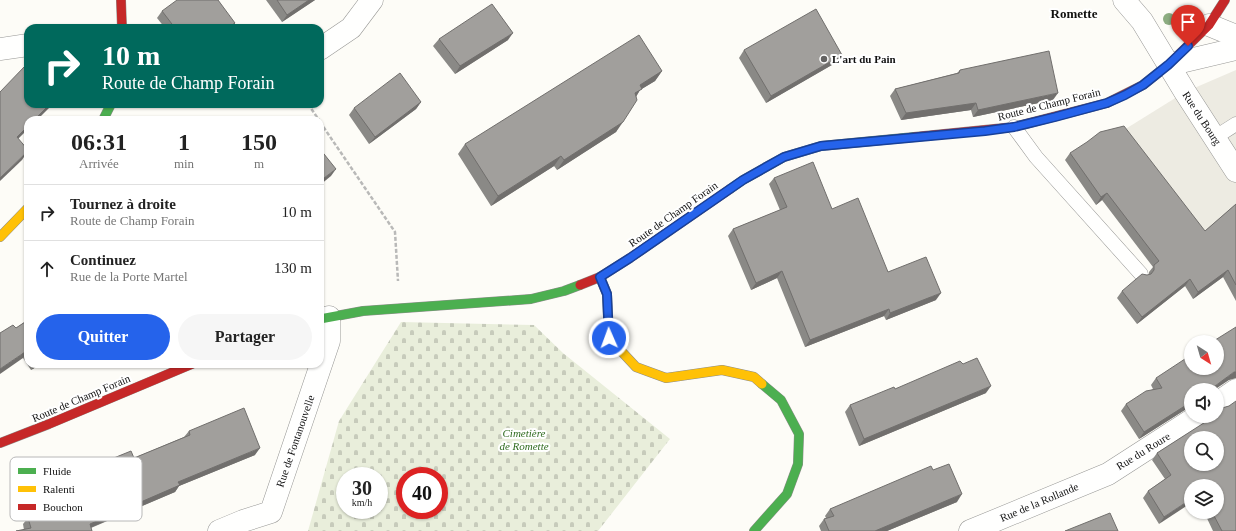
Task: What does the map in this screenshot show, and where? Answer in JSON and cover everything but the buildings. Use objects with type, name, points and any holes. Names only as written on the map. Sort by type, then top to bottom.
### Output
[{"type":"main road","points":[[121,0],[122,24]]},
{"type":"main road","name":"Route de Champ Forain","points":[[325,318],[363,311],[531,299],[564,291],[600,277],[743,180],[784,157],[821,146],[1014,127],[1113,100],[1143,85],[1168,65],[1209,25],[1225,0]]},
{"type":"main road","points":[[0,237],[24,212]]},
{"type":"main road","points":[[600,277],[607,294],[609,338],[636,367],[666,378],[722,370],[754,378],[781,400],[799,434],[798,464],[787,494],[754,531]]},
{"type":"main road","name":"Route de Champ Forain","points":[[0,443],[182,368]]},
{"type":"street","points":[[324,46],[351,28],[372,0]]},
{"type":"street","name":"Rue du Bourg","points":[[1124,0],[1142,21],[1168,65],[1236,171]]},
{"type":"street","points":[[1209,25],[1236,36]]},
{"type":"street","points":[[0,49],[24,46]]},
{"type":"street","points":[[1168,65],[1236,49]]},
{"type":"street","name":"Rue de Fontanouvelle","points":[[324,356],[329,341],[325,318]]},
{"type":"street","name":"Rue de Fontanouvelle","points":[[219,531],[243,521],[268,522],[320,368]]},
{"type":"street","points":[[1224,398],[1236,390]]},
{"type":"street","name":"Rue du Roure","points":[[1108,474],[1187,423]]},
{"type":"street","name":"Rue de la Rollande","points":[[970,531],[1108,474]]},
{"type":"lane","points":[[1214,138],[1236,124]]},
{"type":"lane","points":[[1014,127],[1036,157],[1141,274]]},
{"type":"path","points":[[324,128],[395,232],[399,308]]},
{"type":"green space","name":"Cimetière de Romette","points":[[401,322],[534,325],[563,353],[670,439],[598,531],[308,531],[339,421]]},
{"type":"shaded area","points":[[1236,70],[1236,207],[1199,239],[1119,133],[1185,92]]},
{"type":"traffic: fast","points":[[105,116],[109,108]]},
{"type":"traffic: fast","points":[[730,189],[784,157],[821,146],[914,137]]},
{"type":"traffic: fast","points":[[324,318],[363,311],[531,299],[564,291],[580,285]]},
{"type":"traffic: fast","points":[[754,531],[787,494],[798,464],[799,434],[781,400],[762,384]]},
{"type":"traffic: slow","points":[[0,237],[24,212]]},
{"type":"traffic: slow","points":[[600,277],[607,294],[609,338],[636,367],[666,378],[722,370],[754,377],[762,384]]},
{"type":"traffic: jam","points":[[121,0],[122,24]]},
{"type":"traffic: jam","points":[[914,137],[1014,127],[1107,103],[1143,85],[1168,65],[1209,25],[1225,0]]},
{"type":"traffic: jam","points":[[580,285],[600,277],[630,258],[730,189]]},
{"type":"traffic: jam","points":[[0,443],[182,368]]},
{"type":"place","name":"L'art du Pain","points":[[824,59]]},
{"type":"district","name":"Romette","points":[[1074,13]]},
{"type":"route","points":[[609,338],[607,294],[600,277],[743,180],[784,157],[821,146],[1014,127],[1107,103],[1143,85],[1168,65],[1188,46]]}]
